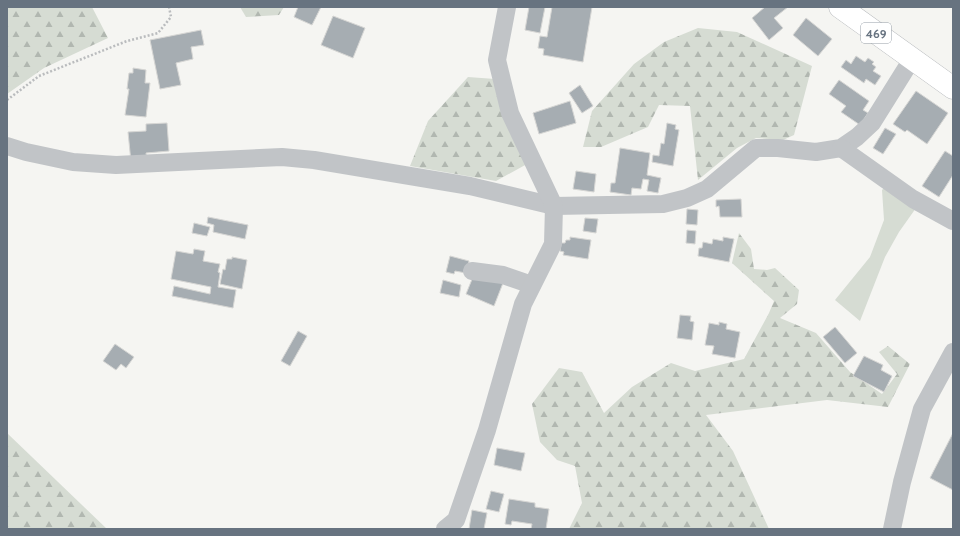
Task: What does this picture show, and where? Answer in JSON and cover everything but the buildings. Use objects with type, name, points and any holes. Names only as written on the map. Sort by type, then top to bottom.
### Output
[{"type":"highway","name":"469","points":[[840,7],[953,88]]},
{"type":"street","points":[[444,529],[456,520],[459,513],[487,430],[523,304],[553,244],[554,206],[510,114],[497,60],[507,7]]},
{"type":"street","points":[[7,146],[26,152],[73,162],[116,165],[282,157],[314,160],[470,186],[554,206],[663,204],[687,198],[707,188],[756,148],[778,148],[816,152],[841,148],[857,137],[872,123],[912,59]]},
{"type":"street","points":[[841,148],[912,199],[953,222]]},
{"type":"street","points":[[472,271],[503,274],[532,285]]},
{"type":"street","points":[[892,529],[902,482],[922,408],[953,352]]},
{"type":"path","points":[[7,100],[39,76],[127,42],[158,32],[171,17],[169,7]]},
{"type":"green space","points":[[7,7],[92,7],[108,38],[44,68],[7,94]]},
{"type":"green space","points":[[240,7],[284,7],[279,15],[246,17]]},
{"type":"green space","points":[[698,28],[737,32],[812,66],[794,135],[783,140],[756,138],[737,148],[698,180],[690,106],[659,105],[648,127],[601,147],[583,147],[592,111],[634,64],[664,42]]},
{"type":"green space","points":[[468,77],[495,79],[527,164],[496,181],[410,166],[428,121]]},
{"type":"green space","points":[[886,186],[916,208],[899,232],[885,257],[860,321],[835,300],[870,257],[884,220],[882,190]]},
{"type":"green space","points":[[739,233],[751,249],[754,269],[767,270],[775,268],[799,290],[797,304],[780,318],[816,333],[850,372],[882,394],[897,374],[879,352],[888,346],[910,364],[888,407],[827,400],[706,415],[733,451],[769,529],[569,529],[582,503],[575,466],[557,460],[540,442],[532,404],[559,368],[582,372],[604,413],[632,387],[671,363],[695,371],[744,359],[774,301],[732,263]]},
{"type":"green space","points":[[7,433],[107,529],[7,529]]}]
